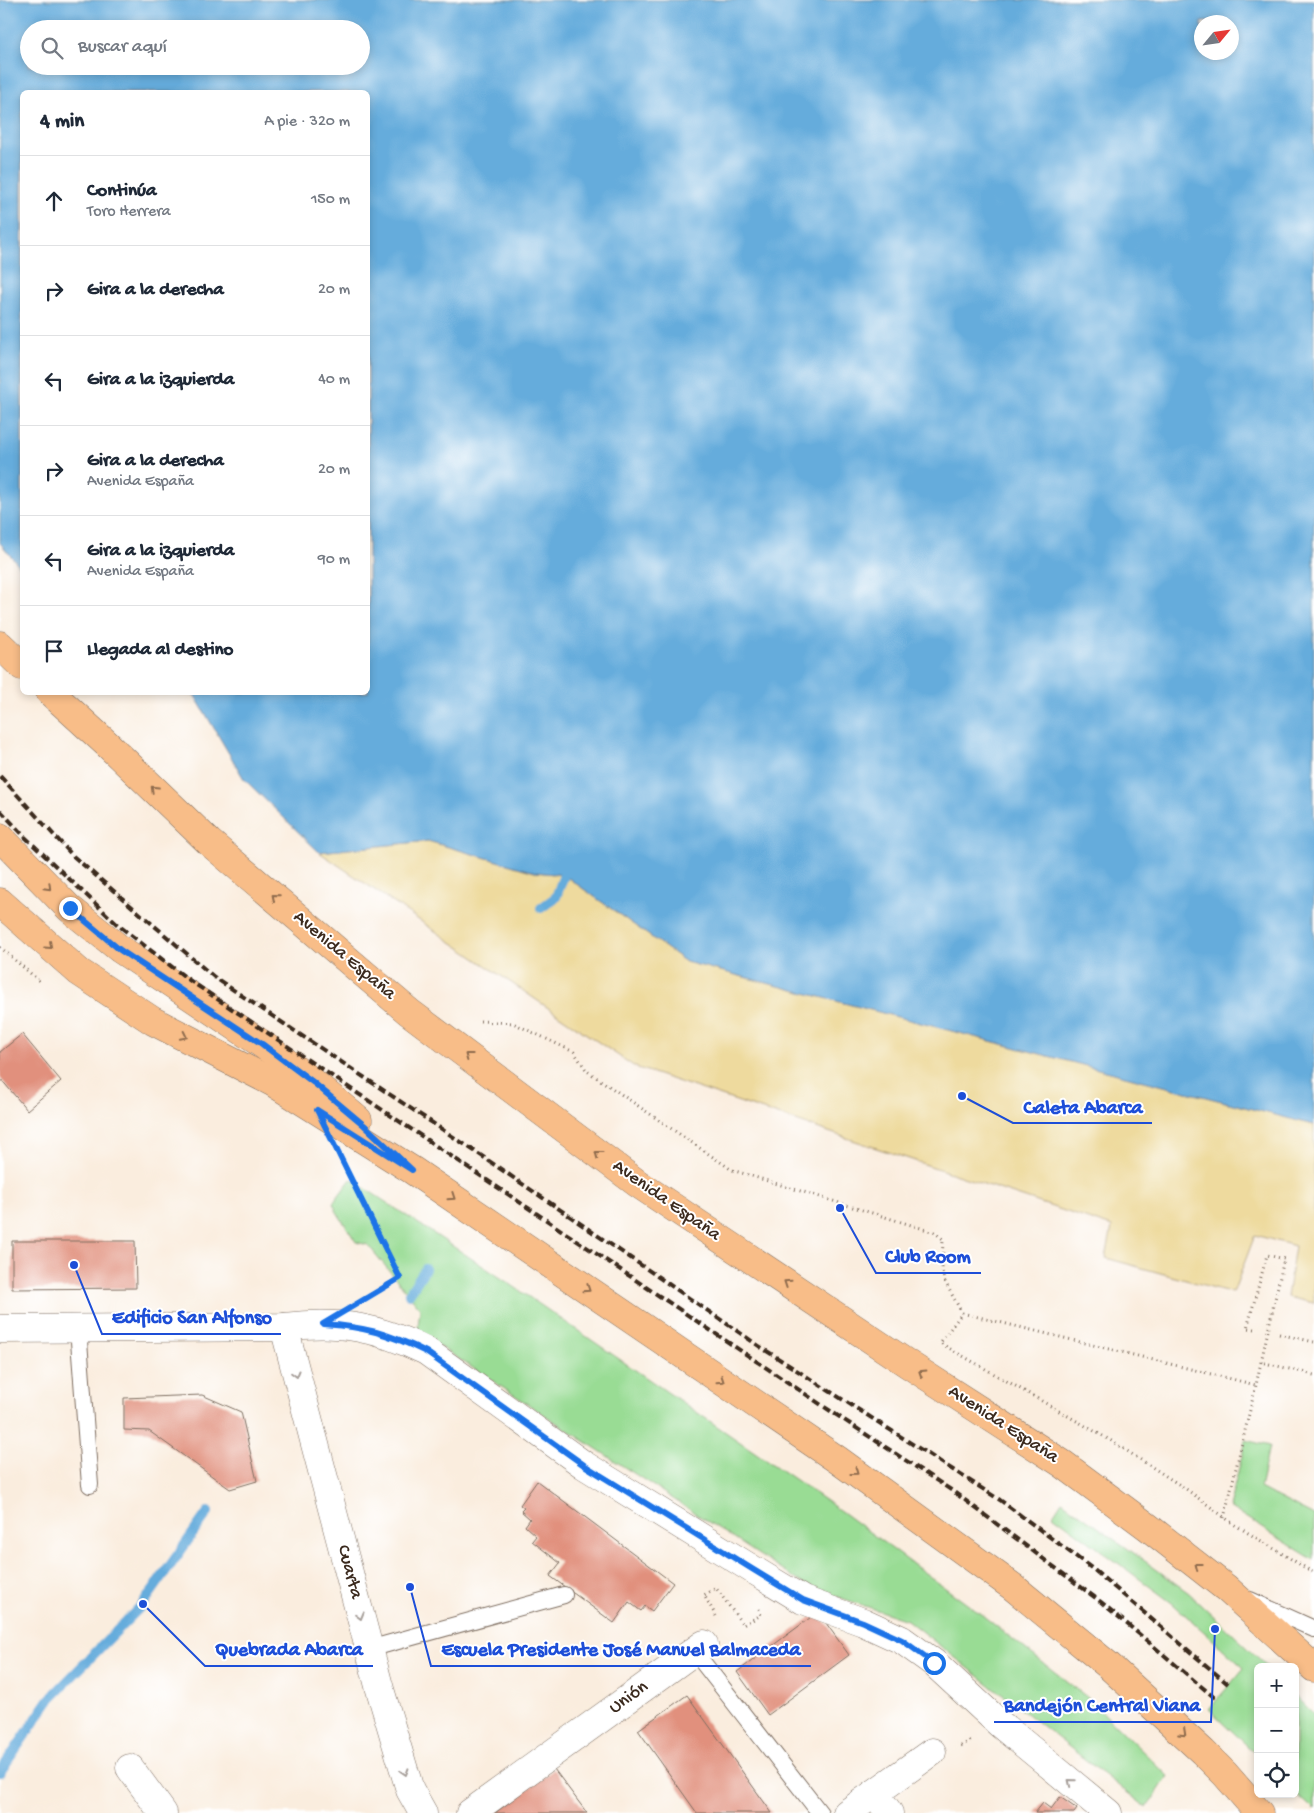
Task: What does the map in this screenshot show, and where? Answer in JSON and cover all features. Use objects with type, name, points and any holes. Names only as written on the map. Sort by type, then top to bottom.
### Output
[{"type":"main road","points":[[0,645],[20,664]]},
{"type":"main road","points":[[0,674],[20,679]]},
{"type":"main road","name":"Avenida España","points":[[53,695],[210,842],[409,1012],[637,1183],[908,1364],[1063,1464],[1226,1588],[1314,1668]]},
{"type":"main road","points":[[0,838],[70,908],[120,950],[254,1039],[314,1083],[364,1125],[412,1170]]},
{"type":"main road","points":[[0,902],[79,972],[153,1021],[272,1082],[412,1170],[838,1460],[1013,1588],[1108,1665],[1226,1774],[1259,1813]]},
{"type":"street","points":[[0,1328],[284,1327],[323,1324],[377,1331],[402,1340],[426,1352],[584,1465],[803,1600],[863,1622],[902,1640],[934,1663],[1000,1724],[1108,1813]]},
{"type":"street","name":"Cuarta","points":[[284,1327],[369,1649],[410,1790],[423,1813]]},
{"type":"street","name":"Unión","points":[[470,1813],[699,1648]]},
{"type":"street","points":[[847,1813],[882,1803],[932,1752]]},
{"type":"street","points":[[130,1768],[163,1813]]},
{"type":"lane","points":[[78,1328],[90,1485]]},
{"type":"lane","points":[[1226,1588],[1314,1630]]},
{"type":"lane","points":[[369,1649],[564,1595]]},
{"type":"lane","points":[[699,1648],[820,1813]]},
{"type":"path","points":[[480,1021],[513,1023],[574,1052],[586,1071],[732,1170],[934,1232],[943,1240],[942,1271],[944,1280],[962,1313],[1256,1385]]},
{"type":"path","points":[[343,1163],[400,1278],[366,1298]]},
{"type":"path","points":[[1224,1518],[1284,1259],[1267,1255],[1247,1328],[1255,1330]]},
{"type":"path","points":[[962,1313],[940,1343],[1110,1440],[1186,1490],[1224,1518],[1314,1573]]},
{"type":"path","points":[[1278,1334],[1314,1342]]},
{"type":"path","points":[[1261,1362],[1314,1375]]},
{"type":"path","points":[[699,1648],[724,1629],[704,1594],[716,1588],[743,1625],[761,1615],[752,1569]]},
{"type":"path","points":[[932,1752],[950,1753],[1000,1724]]},
{"type":"green space","points":[[351,1179],[510,1284],[842,1512],[982,1615],[1088,1698],[1168,1776],[1147,1808],[907,1620],[808,1587],[439,1346],[417,1336],[420,1308],[368,1245],[356,1242],[333,1203]]},
{"type":"green space","points":[[1246,1440],[1269,1446],[1260,1488],[1314,1516],[1314,1560],[1229,1507]]},
{"type":"green space","points":[[1062,1501],[1189,1593],[1264,1663],[1254,1663],[1254,1752],[1209,1709],[1244,1668],[1172,1603],[1053,1515]]},
{"type":"green space","points":[[1299,1700],[1314,1715],[1314,1810],[1299,1796]]},
{"type":"sand","points":[[428,841],[535,872],[564,875],[686,962],[1314,1125],[1314,1303],[1287,1297],[1295,1246],[1255,1235],[1233,1293],[1106,1258],[1112,1227],[635,1067],[319,852]]},
{"type":"water","points":[[0,0],[1314,0],[1314,1125],[686,962],[564,875],[535,872],[428,841],[319,852],[244,779],[193,695],[370,695],[370,90],[20,90],[20,567],[0,543]]},
{"type":"building","points":[[22,1034],[61,1081],[27,1110],[0,1078],[0,1052]]},
{"type":"building","points":[[12,1241],[135,1241],[136,1288],[12,1289]]},
{"type":"building","points":[[202,1395],[241,1412],[257,1481],[230,1489],[149,1431],[124,1430],[124,1398]]},
{"type":"building","points":[[537,1481],[673,1583],[652,1611],[645,1606],[641,1611],[629,1602],[614,1623],[550,1576],[560,1563],[532,1541],[536,1536],[525,1526],[530,1519],[521,1511],[524,1508],[520,1505]]},
{"type":"building","points":[[818,1612],[849,1655],[768,1715],[737,1672]]},
{"type":"building","points":[[687,1695],[772,1813],[697,1813],[638,1730]]},
{"type":"building","points":[[554,1769],[587,1813],[495,1813]]},
{"type":"building","points":[[1060,1797],[1077,1809],[1074,1813],[1035,1813],[1043,1803],[1051,1809]]},
{"type":"waterway","points":[[541,908],[556,897],[564,875]]},
{"type":"waterway","points":[[409,1294],[425,1269]]},
{"type":"waterway","points":[[0,1772],[49,1700],[143,1604],[208,1512]]},
{"type":"railway","points":[[0,776],[73,856],[214,977],[470,1148],[762,1348],[1000,1500],[1094,1570],[1228,1684]]},
{"type":"railway","points":[[0,810],[24,836],[118,925],[189,980],[954,1492],[1101,1602],[1215,1698]]},
{"type":"place","name":"Caleta Abarca","points":[[962,1096]]},
{"type":"place","name":"Club Room","points":[[840,1208]]},
{"type":"place","name":"Edificio San Alfonso","points":[[74,1265]]},
{"type":"place","name":"Escuela Presidente José Manuel Balmaceda","points":[[410,1587]]},
{"type":"place","name":"Quebrada Abarca","points":[[143,1604]]},
{"type":"place","name":"Bandejón Central Viana","points":[[1215,1629]]},
{"type":"route","points":[[70,908],[120,950],[225,1018],[314,1083],[364,1125],[412,1170],[317,1110],[400,1278],[323,1324],[377,1331],[402,1340],[426,1352],[584,1465],[752,1569],[803,1600],[863,1622],[902,1640],[934,1663]]}]
